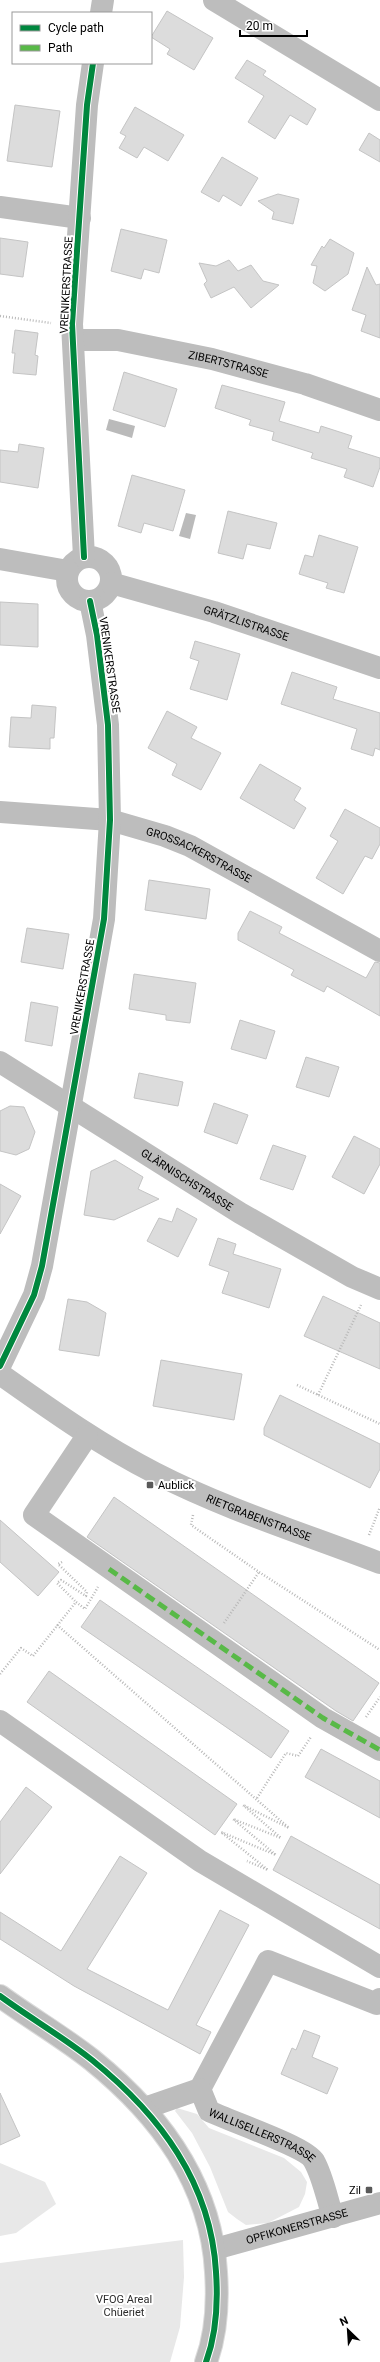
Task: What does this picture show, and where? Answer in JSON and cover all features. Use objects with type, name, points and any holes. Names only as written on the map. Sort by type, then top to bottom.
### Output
[{"type":"street","points":[[101,12],[103,0]]},
{"type":"street","points":[[214,0],[380,100]]},
{"type":"street","name":"VRENIKERSTRASSE","points":[[76,564],[72,332],[87,105],[93,64]]},
{"type":"street","points":[[0,207],[80,218]]},
{"type":"street","name":"ZIBERTSTRASSE","points":[[72,332],[212,359],[305,384],[380,410]]},
{"type":"street","points":[[0,559],[76,564],[91,556],[105,563],[111,576],[111,583],[103,596],[90,601],[82,600],[74,595],[67,580],[76,564]]},
{"type":"street","name":"GRÄTZLISTRASSE","points":[[111,583],[214,612],[380,668]]},
{"type":"street","name":"VRENIKERSTRASSE","points":[[0,1366],[34,1295],[40,1273],[104,919],[110,820],[108,725],[97,635],[90,601]]},
{"type":"street","name":"GROSSACKERSTRASSE","points":[[0,812],[110,820],[165,836],[190,846],[380,950]]},
{"type":"street","name":"GLÄRNISCHSTRASSE","points":[[0,1062],[240,1213],[375,1287]]},
{"type":"street","name":"RIETGRABENSTRASSE","points":[[0,1374],[87,1436],[155,1473],[204,1496],[371,1560]]},
{"type":"street","points":[[87,1436],[34,1515],[323,1718],[380,1750]]},
{"type":"street","points":[[0,1721],[200,1861],[380,1967]]},
{"type":"street","points":[[145,2108],[200,2088],[268,1961],[377,2004],[380,1999]]},
{"type":"street","points":[[0,1996],[91,2059],[145,2108],[166,2134],[203,2200],[215,2249],[218,2298],[206,2362]]},
{"type":"street","name":"WALLISELLERSTRASSE","points":[[200,2088],[209,2111],[227,2120],[301,2149],[314,2160],[333,2216]]},
{"type":"street","name":"OPFIKONERSTRASSE","points":[[215,2249],[380,2203]]},
{"type":"path","points":[[0,316],[72,332]]},
{"type":"path","points":[[318,1395],[375,1287]]},
{"type":"path","points":[[297,1385],[380,1424]]},
{"type":"path","points":[[371,1560],[380,1507]]},
{"type":"path","points":[[193,1515],[192,1524],[259,1572],[380,1650]]},
{"type":"path","points":[[68,1564],[61,1562],[58,1564],[87,1592],[86,1596],[61,1580],[57,1584],[85,1609]]},
{"type":"path","points":[[228,1616],[259,1572]]},
{"type":"path","points":[[0,1674],[21,1648],[33,1656],[76,1602]]},
{"type":"path","points":[[57,1625],[289,1828],[242,1805],[281,1838],[233,1819],[276,1855],[221,1832],[268,1870],[246,1861]]},
{"type":"path","points":[[372,1708],[380,1697]]},
{"type":"path","points":[[256,1798],[286,1753],[298,1756],[314,1733]]},
{"type":"green space","points":[[177,2108],[197,2114],[209,2128],[284,2158],[301,2172],[307,2182],[305,2194],[299,2207],[268,2223],[246,2225],[228,2212],[210,2167],[192,2133],[175,2111]]},
{"type":"green space","points":[[0,2163],[45,2182],[56,2204],[16,2233],[0,2236]]},
{"type":"green space","name":"VFOG Areal Chüeriet","points":[[183,2240],[184,2277],[180,2327],[170,2362],[0,2362],[0,2263]]},
{"type":"shaded area","points":[[109,419],[135,426],[132,438],[106,430]]},
{"type":"shaded area","points":[[186,513],[196,515],[190,539],[179,536]]},
{"type":"building","points":[[167,11],[213,38],[194,70],[167,54],[170,49],[152,38]]},
{"type":"building","points":[[247,60],[266,71],[263,75],[316,109],[307,125],[290,115],[275,139],[248,122],[264,96],[235,78]]},
{"type":"building","points":[[15,105],[60,111],[52,167],[7,161]]},
{"type":"building","points":[[135,107],[184,135],[168,161],[144,147],[137,158],[119,148],[126,136],[120,133]]},
{"type":"building","points":[[369,133],[380,140],[380,162],[359,150]]},
{"type":"building","points":[[222,157],[258,178],[241,206],[223,195],[219,202],[201,192]]},
{"type":"building","points":[[278,194],[299,199],[293,224],[272,219],[274,212],[258,201]]},
{"type":"building","points":[[121,229],[167,240],[159,273],[144,269],[141,279],[111,271]]},
{"type":"building","points":[[0,238],[28,242],[23,277],[0,274]]},
{"type":"building","points":[[330,239],[354,253],[348,274],[325,291],[313,283],[317,266],[311,265],[322,246],[324,248]]},
{"type":"building","points":[[229,260],[238,271],[251,265],[263,281],[279,285],[251,308],[234,287],[211,298],[204,284],[207,281],[199,263],[216,266]]},
{"type":"building","points":[[367,267],[376,285],[380,284],[380,338],[361,331],[366,315],[352,310]]},
{"type":"building","points":[[15,330],[38,333],[35,355],[38,356],[36,375],[13,373],[15,353],[12,353]]},
{"type":"building","points":[[124,372],[177,389],[165,427],[113,410]]},
{"type":"building","points":[[222,385],[285,402],[279,421],[319,433],[321,426],[352,436],[348,448],[380,458],[380,467],[373,487],[344,477],[347,469],[311,458],[313,453],[272,440],[274,432],[249,425],[251,420],[215,408]]},
{"type":"building","points":[[19,444],[44,448],[38,488],[0,482],[0,450],[18,452]]},
{"type":"building","points":[[132,475],[185,490],[173,531],[144,523],[141,533],[118,526]]},
{"type":"building","points":[[228,511],[277,523],[270,549],[247,544],[243,559],[218,553]]},
{"type":"building","points":[[319,535],[358,547],[344,593],[326,588],[328,583],[299,574],[305,555],[313,557]]},
{"type":"building","points":[[0,602],[38,604],[38,647],[0,645]]},
{"type":"building","points":[[195,641],[240,654],[227,700],[190,689],[199,661],[190,658]]},
{"type":"building","points":[[292,672],[337,687],[333,699],[380,713],[380,750],[375,748],[373,756],[351,749],[357,729],[281,704]]},
{"type":"building","points":[[32,705],[56,707],[54,738],[50,738],[50,749],[9,747],[11,717],[31,718]]},
{"type":"building","points":[[167,711],[197,727],[191,738],[221,753],[201,790],[172,775],[177,764],[148,748]]},
{"type":"building","points":[[260,764],[301,788],[294,800],[306,808],[294,829],[240,798]]},
{"type":"building","points":[[345,809],[380,828],[380,844],[372,859],[365,856],[343,894],[316,878],[338,841],[330,836]]},
{"type":"building","points":[[149,880],[210,889],[206,919],[145,910]]},
{"type":"building","points":[[250,911],[282,927],[279,933],[366,978],[375,962],[380,963],[380,1016],[327,986],[324,992],[291,975],[294,970],[238,940],[238,933]]},
{"type":"building","points":[[27,928],[69,934],[63,969],[21,962]]},
{"type":"building","points":[[134,974],[196,983],[190,1023],[166,1020],[166,1015],[129,1009]]},
{"type":"building","points":[[31,1002],[58,1007],[52,1046],[25,1041]]},
{"type":"building","points":[[240,1020],[275,1031],[266,1059],[231,1049]]},
{"type":"building","points":[[306,1057],[339,1067],[329,1097],[296,1087]]},
{"type":"building","points":[[139,1073],[183,1082],[178,1106],[134,1098]]},
{"type":"building","points":[[214,1103],[248,1115],[237,1144],[204,1132]]},
{"type":"building","points":[[10,1106],[24,1107],[35,1132],[29,1149],[16,1155],[0,1151],[0,1111]]},
{"type":"building","points":[[354,1136],[380,1149],[380,1164],[364,1194],[332,1177]]},
{"type":"building","points":[[273,1145],[306,1156],[293,1190],[260,1179]]},
{"type":"building","points":[[115,1160],[143,1177],[138,1189],[159,1199],[114,1220],[84,1215],[91,1171]]},
{"type":"building","points":[[0,1184],[21,1196],[0,1234]]},
{"type":"building","points":[[177,1208],[197,1219],[178,1257],[147,1241],[159,1218],[172,1222]]},
{"type":"building","points":[[218,1238],[236,1244],[233,1254],[281,1269],[269,1308],[222,1293],[229,1272],[209,1265]]},
{"type":"building","points":[[323,1296],[380,1323],[380,1369],[304,1336]]},
{"type":"building","points":[[68,1299],[87,1302],[106,1313],[99,1356],[59,1350]]},
{"type":"building","points":[[161,1360],[242,1374],[234,1420],[153,1406]]},
{"type":"building","points":[[280,1395],[380,1444],[380,1469],[370,1488],[264,1435],[264,1428]]},
{"type":"building","points":[[114,1497],[379,1683],[353,1721],[336,1711],[87,1537]]},
{"type":"building","points":[[0,1520],[59,1572],[38,1596],[0,1562]]},
{"type":"building","points":[[100,1600],[289,1731],[271,1758],[81,1627]]},
{"type":"building","points":[[49,1671],[237,1804],[215,1835],[27,1702]]},
{"type":"building","points":[[321,1749],[380,1781],[380,1818],[305,1777]]},
{"type":"building","points":[[26,1787],[52,1807],[0,1874],[0,1822]]},
{"type":"building","points":[[291,1836],[380,1885],[380,1929],[273,1870]]},
{"type":"building","points":[[120,1856],[147,1873],[87,1969],[168,2010],[220,1910],[249,1925],[196,2025],[211,2032],[200,2054],[74,1986],[0,1939],[0,1912],[61,1951]]},
{"type":"building","points":[[304,2030],[320,2036],[312,2057],[338,2068],[327,2094],[281,2074],[292,2048],[296,2050]]},
{"type":"building","points":[[0,2093],[20,2136],[0,2145]]},
{"type":"marked path","points":[[109,1569],[323,1718],[380,1750]]},
{"type":"cycle path","points":[[84,557],[72,324],[87,105],[93,64]]},
{"type":"cycle path","points":[[0,1366],[34,1295],[42,1266],[104,919],[110,820],[108,725],[97,635],[90,601]]},
{"type":"cycle path","points":[[0,1996],[58,2035],[117,2081],[160,2128],[178,2153],[192,2180],[204,2209],[212,2240],[217,2294],[214,2329],[206,2362]]},
{"type":"place","name":"Aublick","points":[[150,1485]]},
{"type":"place","name":"Zil","points":[[369,2190]]}]
